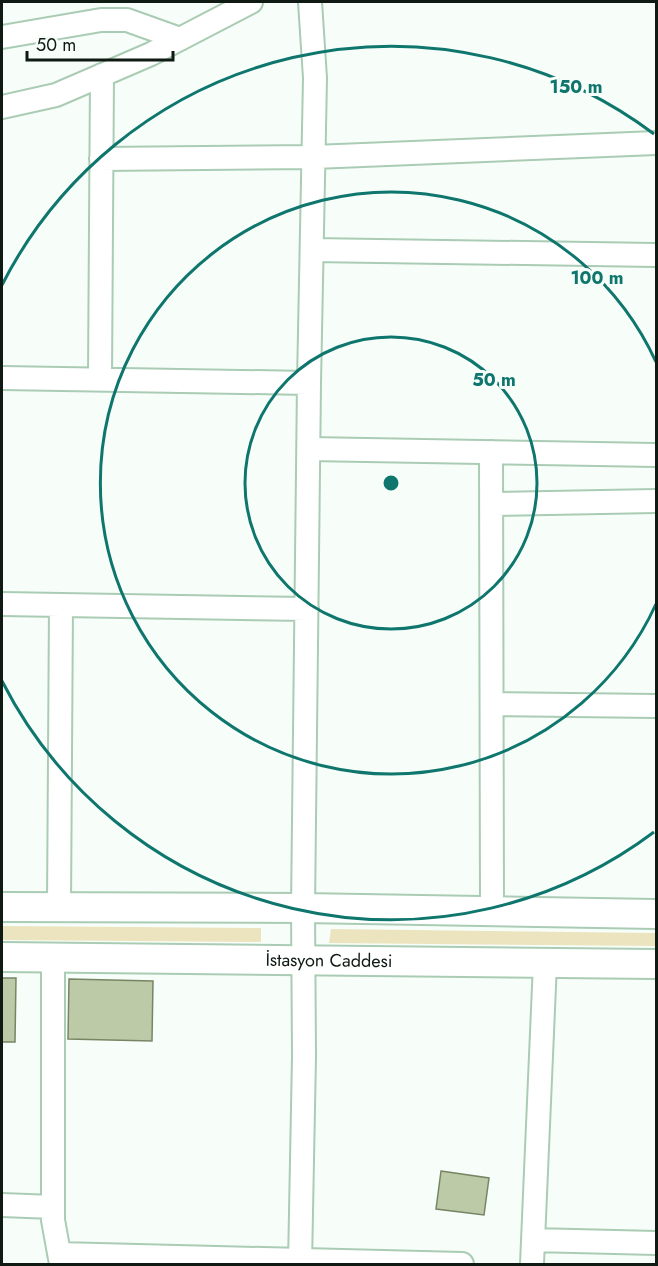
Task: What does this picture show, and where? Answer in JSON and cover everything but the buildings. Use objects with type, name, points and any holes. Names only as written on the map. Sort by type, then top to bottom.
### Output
[{"type":"main road","points":[[2,907],[303,908],[657,914]]},
{"type":"main road","name":"İstasyon Caddesi","points":[[2,957],[657,964]]},
{"type":"street","points":[[2,106],[56,95],[152,54],[251,2]]},
{"type":"street","points":[[300,1262],[304,1056],[303,908],[309,383],[315,78],[310,2]]},
{"type":"street","points":[[2,37],[101,20],[127,20],[180,39]]},
{"type":"street","points":[[100,378],[102,75]]},
{"type":"street","points":[[102,159],[314,157],[657,143]]},
{"type":"street","points":[[312,250],[657,255]]},
{"type":"street","points":[[2,378],[309,383]]},
{"type":"street","points":[[309,449],[657,454]]},
{"type":"street","points":[[491,452],[492,911]]},
{"type":"street","points":[[491,504],[657,501]]},
{"type":"street","points":[[2,604],[307,609]]},
{"type":"street","points":[[59,907],[61,605]]},
{"type":"street","points":[[492,704],[657,706]]},
{"type":"street","points":[[53,957],[53,1220],[60,1259],[462,1264]]},
{"type":"street","points":[[532,1264],[545,963]]},
{"type":"street","points":[[2,1205],[53,1207]]},
{"type":"street","points":[[533,1240],[657,1243]]},
{"type":"shaded area","points":[[2,926],[261,928],[261,942],[2,940]]},
{"type":"shaded area","points":[[331,929],[656,933],[656,946],[329,943]]}]
